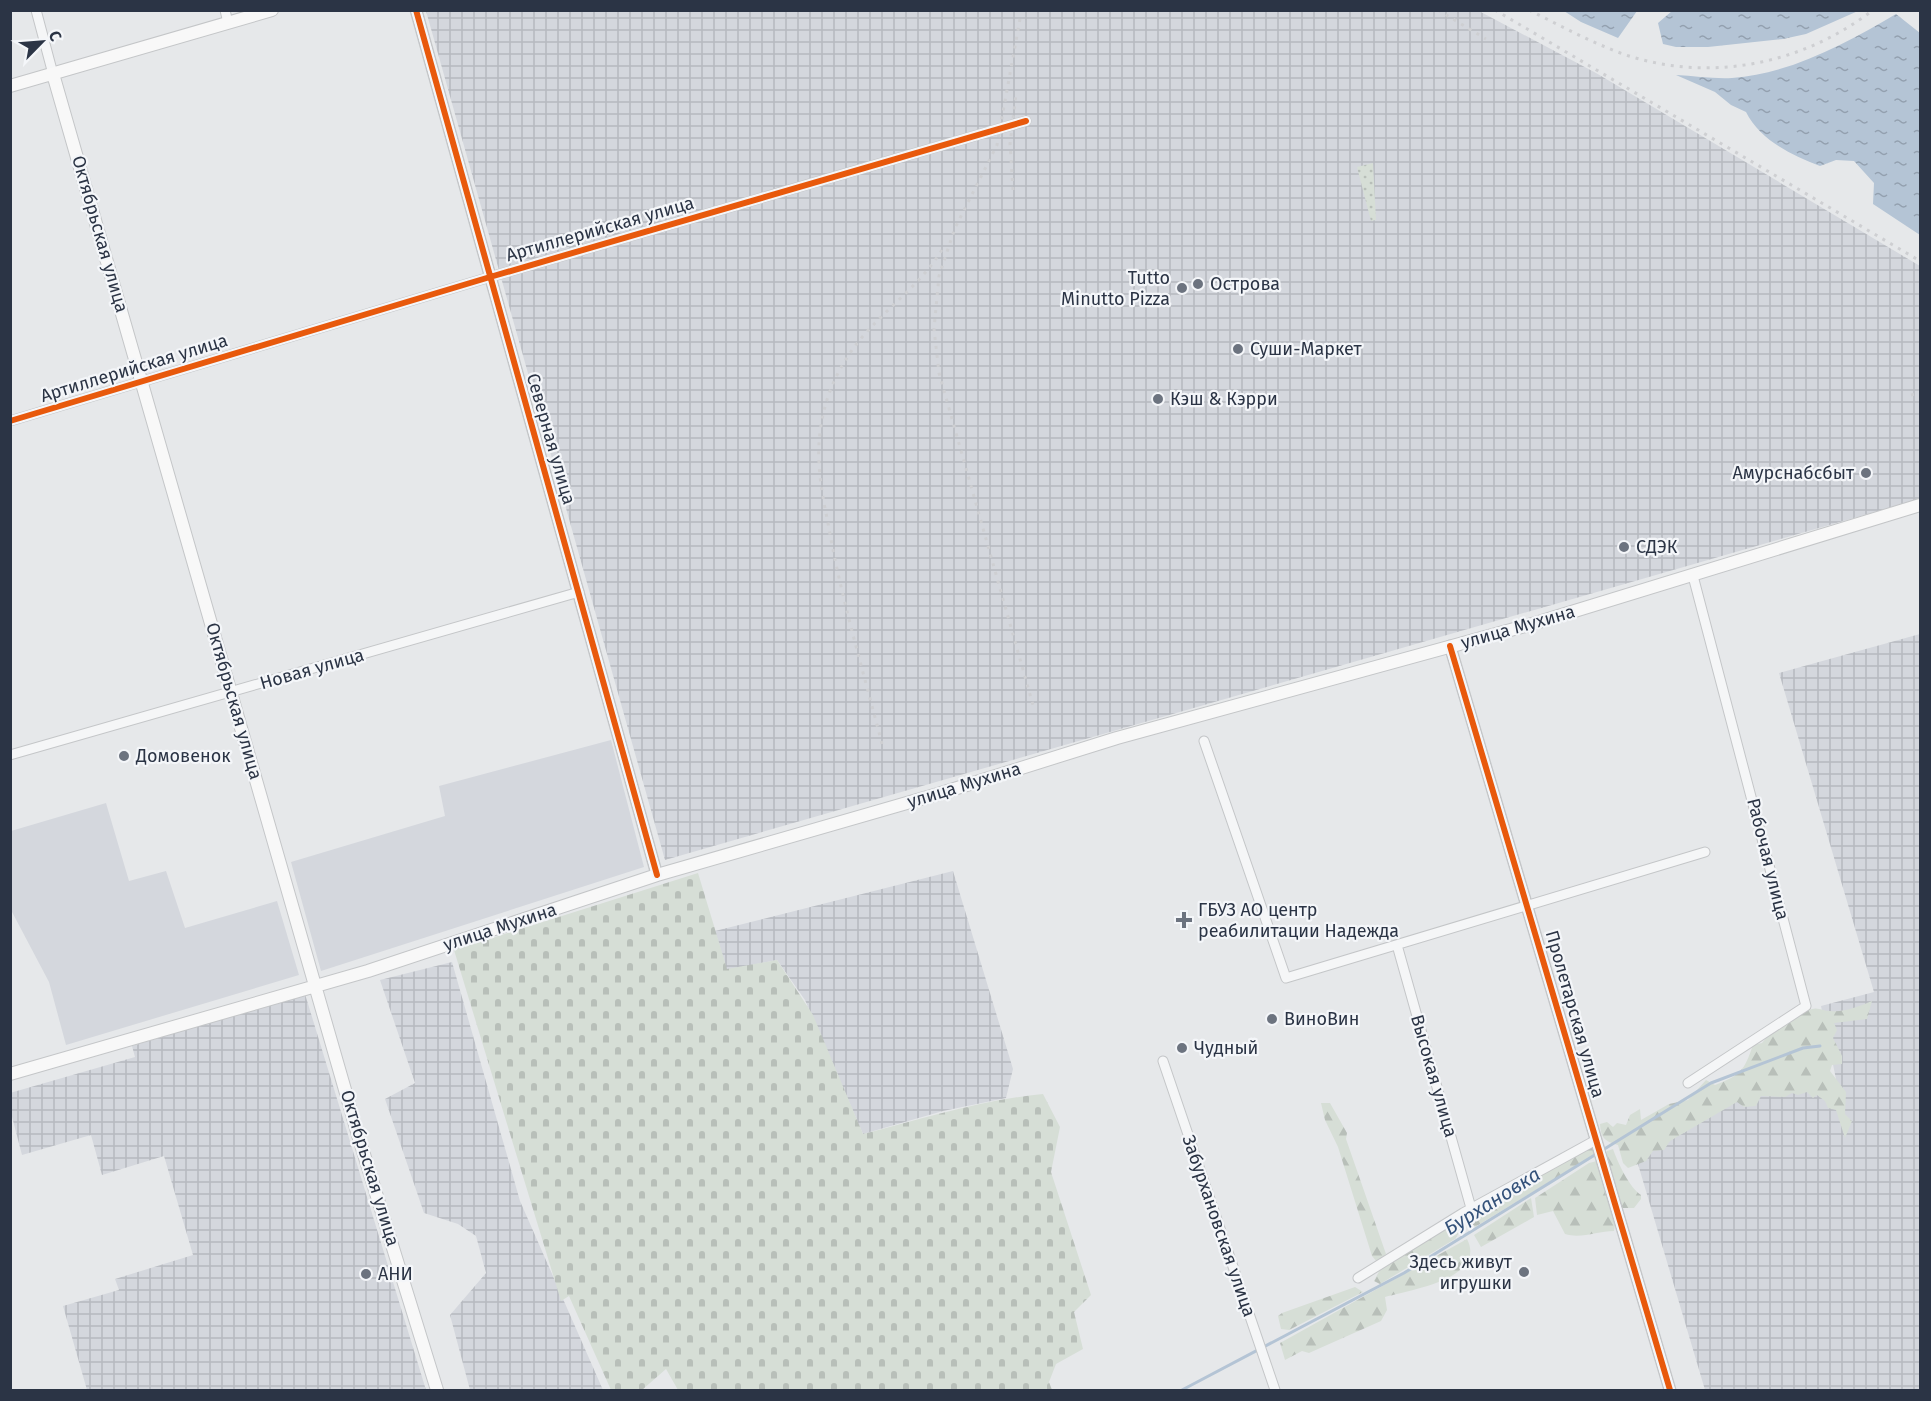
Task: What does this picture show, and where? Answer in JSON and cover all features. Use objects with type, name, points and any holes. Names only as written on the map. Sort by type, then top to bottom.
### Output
[{"type":"main road","points":[[10,86],[227,17],[272,10]]},
{"type":"main road","name":"Октябрьская улица","points":[[53,74],[358,1135],[437,1390]]},
{"type":"main road","name":"улица Мухина","points":[[10,1074],[317,986],[657,875],[938,794],[1117,738],[1693,576],[1920,505]]},
{"type":"street","name":"Октябрьская улица","points":[[36,10],[53,74]]},
{"type":"street","name":"Северная улица","points":[[416,10],[657,875]]},
{"type":"street","name":"Артиллерийская улица","points":[[10,422],[490,276],[1026,121]]},
{"type":"street","name":"Рабочая улица","points":[[1689,1083],[1806,1006],[1693,576]]},
{"type":"street","name":"Новая улица","points":[[10,755],[579,592]]},
{"type":"street","name":"Пролетарская улица","points":[[1450,646],[1670,1390]]},
{"type":"street","points":[[1204,741],[1286,978],[1705,852]]},
{"type":"street","name":"Высокая улица","points":[[1397,945],[1471,1208]]},
{"type":"street","name":"Забурхановская улица","points":[[1163,1061],[1275,1390]]},
{"type":"street","points":[[1358,1278],[1471,1208],[1599,1149]]},
{"type":"shaded area","points":[[426,11],[1479,11],[1596,73],[1920,266],[1920,499],[665,860]]},
{"type":"shaded area","points":[[1920,634],[1920,1390],[1705,1390],[1635,1154],[1725,1092],[1836,1079],[1821,1006],[1874,992],[1779,673]]},
{"type":"shaded area","points":[[611,740],[644,867],[321,971],[291,862],[445,816],[439,786]]},
{"type":"shaded area","points":[[106,803],[129,881],[166,871],[185,928],[277,901],[299,975],[66,1045],[49,982],[11,910],[11,831]]},
{"type":"shaded area","points":[[953,871],[1013,1069],[1006,1098],[943,1111],[863,1134],[805,1000],[777,960],[727,970],[715,931]]},
{"type":"shaded area","points":[[452,962],[520,1201],[603,1390],[470,1390],[450,1315],[486,1273],[476,1236],[458,1224],[424,1213],[385,1099],[415,1083],[380,980]]},
{"type":"shaded area","points":[[305,994],[426,1390],[87,1390],[63,1306],[119,1290],[115,1279],[193,1255],[164,1156],[102,1175],[91,1135],[22,1155],[11,1113],[10,1093],[135,1057],[132,1046]]},
{"type":"green space","points":[[1373,163],[1376,220],[1371,221],[1357,167]]},
{"type":"green space","points":[[698,873],[727,969],[777,960],[813,1015],[863,1134],[975,1105],[1043,1094],[1060,1127],[1051,1172],[1091,1295],[1074,1312],[1083,1349],[1056,1364],[1049,1382],[1052,1390],[678,1390],[666,1369],[642,1390],[611,1390],[569,1296],[561,1301],[454,950]]},
{"type":"green space","points":[[1872,1001],[1867,1019],[1834,1023],[1837,1030],[1833,1038],[1842,1056],[1842,1064],[1832,1065],[1830,1071],[1846,1092],[1845,1114],[1852,1121],[1845,1138],[1836,1110],[1828,1108],[1825,1101],[1817,1095],[1813,1098],[1807,1092],[1798,1095],[1792,1093],[1785,1097],[1761,1096],[1756,1106],[1744,1107],[1737,1102],[1670,1141],[1664,1150],[1653,1151],[1646,1161],[1628,1168],[1623,1163],[1618,1145],[1602,1136],[1600,1124],[1607,1122],[1613,1127],[1617,1123],[1626,1125],[1630,1115],[1640,1109],[1641,1120],[1669,1104],[1688,1100],[1706,1080],[1715,1085],[1736,1075],[1747,1061],[1753,1045],[1762,1043],[1778,1027],[1798,1015],[1814,1009],[1846,1010]]},
{"type":"green space","points":[[1321,1103],[1330,1103],[1347,1133],[1346,1139],[1386,1254],[1377,1262],[1372,1256],[1338,1147],[1325,1120]]},
{"type":"green space","points":[[1595,1145],[1597,1153],[1475,1227],[1470,1221],[1489,1201]]},
{"type":"green space","points":[[1613,1149],[1628,1181],[1641,1195],[1641,1199],[1634,1208],[1619,1208],[1606,1158],[1607,1151]]},
{"type":"green space","points":[[1597,1161],[1612,1204],[1614,1231],[1583,1235],[1565,1234],[1553,1211],[1537,1215],[1535,1198],[1589,1163]]},
{"type":"green space","points":[[1531,1198],[1534,1217],[1481,1247],[1474,1235]]},
{"type":"green space","points":[[1470,1214],[1455,1239],[1380,1284],[1374,1281],[1385,1260]]},
{"type":"green space","points":[[1467,1239],[1470,1252],[1466,1264],[1457,1273],[1428,1286],[1385,1297],[1387,1310],[1381,1321],[1309,1353],[1302,1351],[1285,1360],[1280,1343]]},
{"type":"green space","points":[[1355,1287],[1363,1292],[1289,1330],[1281,1329],[1278,1316],[1282,1313]]},
{"type":"water","points":[[1564,11],[1637,11],[1618,38],[1581,22]]},
{"type":"water","points":[[1672,11],[1858,11],[1806,34],[1783,39],[1708,47],[1676,47],[1663,44],[1658,23]]},
{"type":"water","points":[[1896,14],[1920,33],[1920,235],[1873,204],[1874,183],[1854,161],[1836,160],[1820,166],[1798,157],[1759,131],[1746,112],[1731,105],[1715,92],[1676,75],[1732,78],[1775,70],[1796,64],[1838,46]]},
{"type":"waterway","name":"Бурхановка","points":[[1182,1390],[1404,1273],[1711,1083],[1803,1048],[1820,1046]]},
{"type":"railway","points":[[1438,10],[1486,39]]},
{"type":"railway","points":[[1495,10],[1920,261]]},
{"type":"railway","points":[[1529,10],[1589,40],[1626,55],[1658,63],[1691,67],[1723,67],[1755,63],[1786,55],[1817,44],[1846,29],[1873,10]]},
{"type":"railway","points":[[1020,19],[997,145],[955,228],[939,276],[934,329],[939,373],[1033,705]]},
{"type":"railway","points":[[1013,190],[1010,144],[1016,94]]},
{"type":"railway","points":[[882,744],[833,551],[820,478],[820,433],[828,396],[845,361],[868,331],[920,278],[943,248]]},
{"type":"railway","points":[[1911,395],[1920,393]]},
{"type":"cycle path","points":[[416,10],[657,875]]},
{"type":"cycle path","points":[[10,421],[490,277],[1026,121]]},
{"type":"cycle path","points":[[1450,646],[1670,1390]]},
{"type":"place","name":"Острова","points":[[1198,284]]},
{"type":"place","name":"Tutto Minutto Pizza","points":[[1182,288]]},
{"type":"place","name":"Суши-Маркет","points":[[1238,349]]},
{"type":"place","name":"Кэш & Кэрри","points":[[1158,399]]},
{"type":"place","name":"Амурснабсбыт","points":[[1866,473]]},
{"type":"place","name":"СДЭК","points":[[1624,547]]},
{"type":"place","name":"Домовенок","points":[[124,756]]},
{"type":"place","name":"ГБУЗ АО центр реабилитации Надежда","points":[[1184,920]]},
{"type":"place","name":"ВиноВин","points":[[1272,1019]]},
{"type":"place","name":"Чудный","points":[[1182,1048]]},
{"type":"place","name":"Здесь живут игрушки","points":[[1524,1272]]},
{"type":"place","name":"АНИ","points":[[366,1274]]}]
